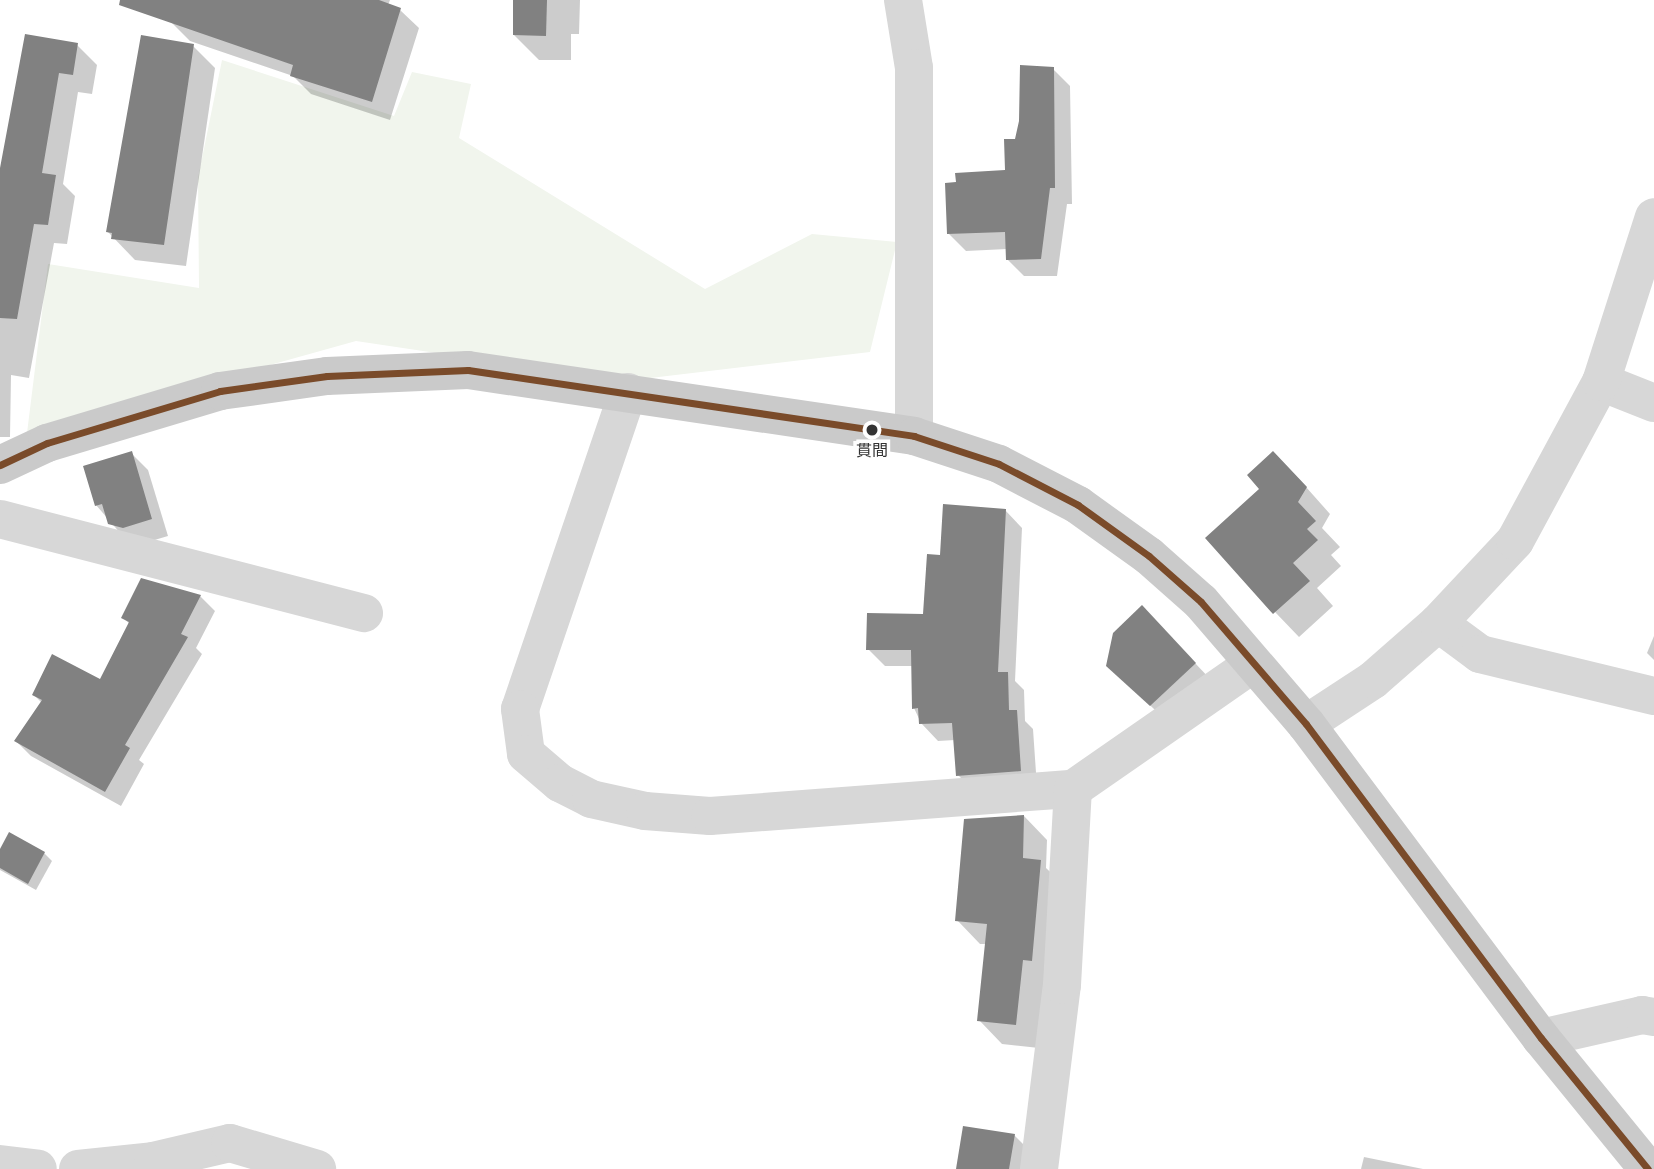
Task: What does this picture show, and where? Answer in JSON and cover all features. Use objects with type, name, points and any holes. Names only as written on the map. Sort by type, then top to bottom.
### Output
[{"type":"main road","points":[[0,465],[47,443],[220,391],[327,376],[468,370],[628,391],[914,436],[999,464],[1078,505],[1150,556],[1201,602],[1306,724],[1541,1038],[1648,1169]]},
{"type":"street","points":[[902,0],[914,68],[914,436]]},
{"type":"street","points":[[1306,724],[1373,680],[1438,623],[1515,541],[1601,383],[1654,217]]},
{"type":"street","points":[[1601,383],[1654,403]]},
{"type":"street","points":[[628,391],[520,709],[526,754],[560,783],[590,799],[645,811],[710,816],[1073,789],[1253,664]]},
{"type":"street","points":[[0,519],[364,613]]},
{"type":"street","points":[[1438,623],[1480,654],[1654,696]]},
{"type":"street","points":[[1039,1169],[1062,985],[1073,789]]},
{"type":"street","points":[[1541,1038],[1642,1015],[1654,1017]]},
{"type":"street","points":[[78,1169],[153,1161],[230,1143],[317,1169]]},
{"type":"street","points":[[0,1164],[38,1169]]},
{"type":"shaded area","points":[[222,60],[394,116],[412,72],[471,84],[459,138],[705,289],[812,234],[897,242],[870,352],[625,381],[356,341],[27,433],[48,264],[199,288],[198,178]]},
{"type":"building","points":[[120,0],[379,0],[401,8],[372,102],[290,76],[293,65],[119,5]]},
{"type":"building","points":[[513,0],[547,0],[546,36],[513,35]]},
{"type":"building","points":[[25,34],[78,43],[73,75],[59,73],[42,173],[56,175],[48,225],[34,224],[17,319],[0,318],[0,168]]},
{"type":"building","points":[[141,35],[194,44],[164,245],[111,239],[112,233],[106,232]]},
{"type":"building","points":[[1020,65],[1054,67],[1055,188],[1050,188],[1041,259],[1006,260],[1005,232],[947,234],[945,183],[956,182],[955,173],[1005,170],[1004,139],[1015,139],[1019,121]]},
{"type":"building","points":[[132,451],[152,519],[123,528],[108,524],[102,504],[95,506],[83,466]]},
{"type":"building","points":[[1273,451],[1307,487],[1298,502],[1316,521],[1307,529],[1318,540],[1293,563],[1310,581],[1273,614],[1205,538],[1259,489],[1247,475]]},
{"type":"building","points":[[943,504],[1006,509],[998,672],[1008,672],[1009,710],[1017,710],[1021,771],[956,776],[952,723],[919,724],[918,708],[912,709],[911,650],[866,650],[867,613],[923,614],[927,554],[940,555]]},
{"type":"building","points":[[141,578],[201,595],[181,634],[188,637],[125,745],[130,748],[105,792],[14,741],[42,700],[32,695],[52,654],[100,679],[129,622],[121,618]]},
{"type":"building","points":[[1142,605],[1196,663],[1150,706],[1106,666],[1113,633]]},
{"type":"building","points":[[1024,815],[1023,858],[1041,860],[1032,961],[1023,960],[1016,1025],[977,1021],[987,924],[955,921],[964,819]]},
{"type":"building","points":[[9,832],[45,852],[28,884],[0,868],[0,849]]},
{"type":"building","points":[[963,1126],[1015,1134],[1009,1169],[956,1169]]},
{"type":"transit line","points":[[0,465],[47,443],[220,391],[327,376],[468,370],[914,436],[999,464],[1078,505],[1149,556],[1201,602],[1306,724],[1541,1038],[1648,1169]]},
{"type":"place","name":"貫間","points":[[872,430]]}]
